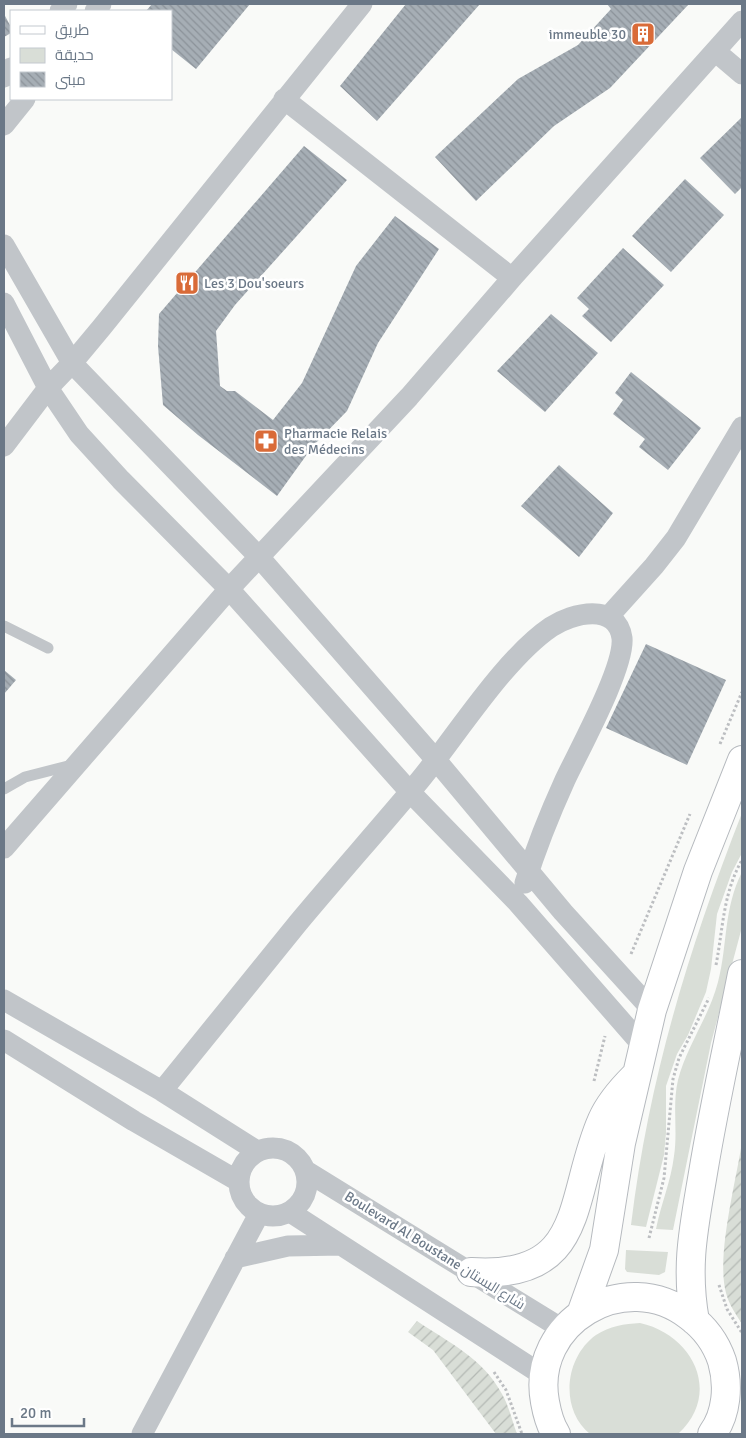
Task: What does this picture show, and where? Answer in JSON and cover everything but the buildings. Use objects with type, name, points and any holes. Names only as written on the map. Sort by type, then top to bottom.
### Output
[{"type":"main road","points":[[556,1434],[547,1414],[543,1395],[547,1360],[573,1322],[604,1250],[621,1143],[652,1010],[698,871],[742,760]]},
{"type":"main road","points":[[696,1321],[689,1281],[691,1243],[707,1145],[742,974]]},
{"type":"main road","points":[[471,1272],[512,1272],[540,1260],[552,1250],[569,1227],[603,1119],[613,1101],[637,1075]]},
{"type":"main road","points":[[573,1322],[606,1301],[619,1297],[640,1296],[660,1300],[679,1308],[696,1321],[709,1336],[719,1353],[725,1372],[726,1392],[722,1412],[712,1434]]},
{"type":"street","points":[[4,446],[48,388],[72,363],[362,4]]},
{"type":"street","points":[[736,4],[742,9]]},
{"type":"street","points":[[4,848],[229,589],[409,397],[512,278],[742,21]]},
{"type":"street","points":[[715,51],[742,74]]},
{"type":"street","points":[[284,99],[512,278]]},
{"type":"street","points":[[4,125],[24,100]]},
{"type":"street","points":[[4,245],[72,363],[259,557],[436,760],[528,871],[652,1010]]},
{"type":"street","points":[[4,303],[61,410],[91,447],[229,589],[410,792],[518,903],[643,1046]]},
{"type":"street","points":[[609,616],[654,566],[676,538],[742,427]]},
{"type":"street","points":[[162,1091],[297,924],[410,792],[501,676],[529,645],[550,628],[564,620],[583,614],[609,616],[617,624],[622,641],[616,667],[565,781],[528,871],[518,903]]},
{"type":"street","points":[[4,1000],[162,1091],[256,1152]]},
{"type":"street","points":[[4,1040],[134,1121],[238,1181]]},
{"type":"street","points":[[268,1148],[286,1150],[300,1160],[306,1171],[308,1182],[306,1194],[300,1204],[290,1212],[269,1216],[259,1214],[244,1200],[238,1181],[247,1159],[256,1152],[268,1148]]},
{"type":"street","name":"Boulevard Al Boustane شارع البستان","points":[[306,1171],[471,1272],[573,1322]]},
{"type":"street","points":[[290,1212],[544,1376]]},
{"type":"street","points":[[142,1434],[259,1214]]},
{"type":"street","points":[[235,1258],[288,1246],[342,1245]]},
{"type":"lane","points":[[4,626],[48,648]]},
{"type":"lane","points":[[4,789],[25,777],[77,764]]},
{"type":"path","points":[[719,746],[742,692]]},
{"type":"path","points":[[623,977],[693,808]]},
{"type":"path","points":[[716,969],[722,917],[728,892],[742,860]]},
{"type":"path","points":[[649,1238],[664,1178],[673,1079],[679,1058],[710,995]]},
{"type":"path","points":[[593,1085],[612,1010]]},
{"type":"path","points":[[718,1282],[727,1309],[742,1334]]},
{"type":"path","points":[[491,1369],[506,1390],[522,1434]]},
{"type":"green space","points":[[742,813],[742,853],[732,872],[717,914],[711,969],[706,992],[688,1035],[677,1054],[666,1086],[664,1155],[646,1227],[631,1225],[648,1118],[673,1016],[704,915]]},
{"type":"green space","points":[[742,872],[742,927],[711,1043],[673,1230],[656,1229],[674,1156],[675,1099],[678,1080],[718,982],[729,913]]},
{"type":"green space","points":[[742,1142],[742,1324],[726,1293],[723,1259]]},
{"type":"green space","points":[[626,1250],[668,1252],[665,1272],[659,1275],[627,1272],[625,1269]]},
{"type":"green space","points":[[417,1321],[464,1352],[485,1371],[504,1399],[517,1434],[496,1434],[433,1350],[408,1332]]},
{"type":"green space","points":[[640,1323],[659,1330],[675,1340],[687,1353],[696,1368],[700,1384],[698,1401],[691,1418],[678,1434],[590,1434],[580,1423],[570,1397],[572,1369],[578,1356],[596,1335],[617,1326]]},
{"type":"place","name":"immeuble 30","points":[[643,34]]},
{"type":"place","name":"Les 3 Dou'soeurs","points":[[187,283]]},
{"type":"place","name":"Pharmacie Relais des Médecins","points":[[266,441]]}]
